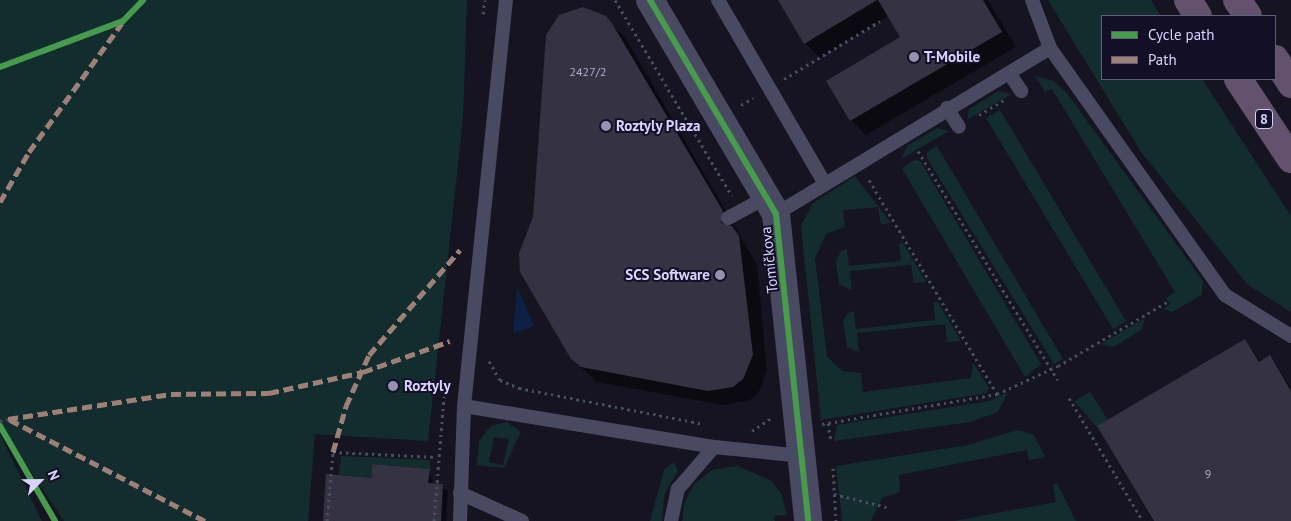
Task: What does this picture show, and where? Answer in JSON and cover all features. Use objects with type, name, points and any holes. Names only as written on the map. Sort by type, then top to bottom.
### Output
[{"type":"highway","points":[[1188,0],[1197,15]]},
{"type":"highway","points":[[1237,0],[1247,15]]},
{"type":"highway","points":[[1276,61],[1291,84]]},
{"type":"highway","name":"8","points":[[1239,80],[1291,159]]},
{"type":"street","name":"Tomíčkova","points":[[650,0],[772,205],[808,521]]},
{"type":"lane","points":[[460,521],[464,406],[506,0]]},
{"type":"lane","points":[[718,0],[824,182]]},
{"type":"lane","points":[[1032,0],[1050,48],[1225,294],[1291,336]]},
{"type":"lane","points":[[734,214],[772,205],[824,182],[1050,48]]},
{"type":"lane","points":[[1009,73],[1021,91]]},
{"type":"lane","points":[[948,108],[958,128]]},
{"type":"lane","points":[[464,406],[714,447],[802,456]]},
{"type":"lane","points":[[671,521],[678,489],[714,447]]},
{"type":"lane","points":[[460,493],[522,521]]},
{"type":"path","points":[[615,1],[733,198],[734,214]]},
{"type":"path","points":[[805,66],[880,21]]},
{"type":"path","points":[[740,106],[761,93]]},
{"type":"path","points":[[918,151],[1048,368],[1058,380]]},
{"type":"path","points":[[865,177],[996,394]]},
{"type":"path","points":[[743,433],[764,424],[828,424],[996,394],[1048,368],[1168,302]]},
{"type":"path","points":[[488,352],[500,380],[519,388],[707,425]]},
{"type":"path","points":[[1069,398],[1143,521]]},
{"type":"path","points":[[764,424],[774,413]]},
{"type":"path","points":[[0,421],[8,419]]},
{"type":"path","points":[[828,424],[830,440]]},
{"type":"path","points":[[327,521],[333,452],[437,457]]},
{"type":"path","points":[[832,468],[836,521]]},
{"type":"path","points":[[834,494],[886,507]]},
{"type":"path","points":[[434,521],[436,495]]},
{"type":"green space","points":[[0,0],[467,0],[463,119],[428,441],[315,434],[308,521],[64,521],[0,426]]},
{"type":"green space","points":[[1048,0],[1151,0],[1160,15],[1101,15],[1101,80],[1203,80],[1291,216],[1291,312],[1248,285],[1141,152]]},
{"type":"green space","points":[[1035,76],[1054,81],[1067,93],[1203,281],[1202,295],[1172,312],[1163,309],[1170,304],[1166,298],[1175,292],[1052,89],[1045,92]]},
{"type":"green space","points":[[999,91],[1011,94],[967,120],[969,109]]},
{"type":"green space","points":[[1000,110],[1126,321],[1113,329],[986,118]]},
{"type":"green space","points":[[937,128],[949,131],[901,159],[907,146]]},
{"type":"green space","points":[[937,146],[1063,359],[1054,364],[927,158],[927,152]]},
{"type":"green space","points":[[914,160],[920,161],[1041,364],[1025,377],[904,172],[902,168]]},
{"type":"green space","points":[[855,176],[891,223],[881,224],[878,207],[843,210],[845,227],[826,234],[815,259],[827,356],[842,371],[861,373],[863,392],[971,378],[973,362],[989,388],[987,393],[821,420],[801,226],[813,203]]},
{"type":"green space","points":[[903,243],[926,282],[914,283],[911,265],[850,271],[852,290],[839,284],[836,262],[841,251],[847,249],[849,266],[901,261],[899,244]]},
{"type":"green space","points":[[938,302],[961,341],[947,342],[945,324],[857,333],[859,352],[847,347],[843,321],[848,313],[854,311],[856,329],[935,320],[933,303]]},
{"type":"green space","points":[[1145,318],[1142,329],[1114,347],[1101,344]]},
{"type":"green space","points":[[1008,392],[998,412],[970,422],[834,441],[837,425],[990,401]]},
{"type":"green space","points":[[1090,392],[1108,420],[1097,427],[1074,401]]},
{"type":"green space","points":[[507,422],[521,432],[504,468],[477,465],[479,441],[491,426]],"holes":[[[494,437],[509,439],[503,465],[489,462]]]},
{"type":"green space","points":[[1018,430],[1034,435],[1045,457],[1029,460],[1027,450],[899,475],[900,492],[882,498],[871,521],[842,521],[836,466],[968,445]]},
{"type":"green space","points":[[0,434],[42,521],[0,521]]},
{"type":"green space","points":[[341,456],[430,460],[430,469],[373,464],[372,478],[339,475]]},
{"type":"green space","points":[[674,462],[678,471],[665,493],[662,521],[650,521],[664,470]]},
{"type":"green space","points":[[738,466],[770,480],[781,493],[787,515],[774,516],[775,521],[682,521],[684,504],[694,484],[712,470]]},
{"type":"green space","points":[[1057,483],[1076,521],[954,521],[1056,502],[1053,485]]},
{"type":"water","points":[[517,286],[534,326],[513,334]]},
{"type":"building","points":[[778,0],[877,0],[804,44]]},
{"type":"building","name":"T-Mobile","points":[[878,0],[983,0],[1002,32],[850,121],[826,81],[900,37]]},
{"type":"building","name":"Roztyly Plaza","points":[[583,7],[606,16],[613,25],[723,211],[721,223],[732,226],[739,236],[753,355],[743,379],[733,387],[708,391],[581,367],[571,359],[520,272],[519,253],[533,217],[546,35],[559,15]]},
{"type":"building","points":[[1245,339],[1259,362],[1270,355],[1291,391],[1291,521],[1154,521],[1097,426]]},
{"type":"building","points":[[372,464],[430,469],[428,483],[443,484],[441,521],[323,521],[326,474],[372,478]]},
{"type":"marked path","points":[[0,202],[29,152],[122,23]]},
{"type":"marked path","points":[[333,452],[346,406],[369,355],[460,250]]},
{"type":"marked path","points":[[205,521],[8,419],[171,394],[269,393],[363,372],[450,341]]},
{"type":"cycle path","points":[[0,67],[123,21],[143,0]]},
{"type":"cycle path","points":[[650,0],[776,214],[808,521]]},
{"type":"cycle path","points":[[0,426],[55,521]]},
{"type":"place","name":"T-Mobile","points":[[914,57]]},
{"type":"place","name":"Roztyly Plaza","points":[[606,126]]},
{"type":"place","name":"SCS Software","points":[[720,275]]},
{"type":"place","name":"Roztyly","points":[[393,386]]}]
